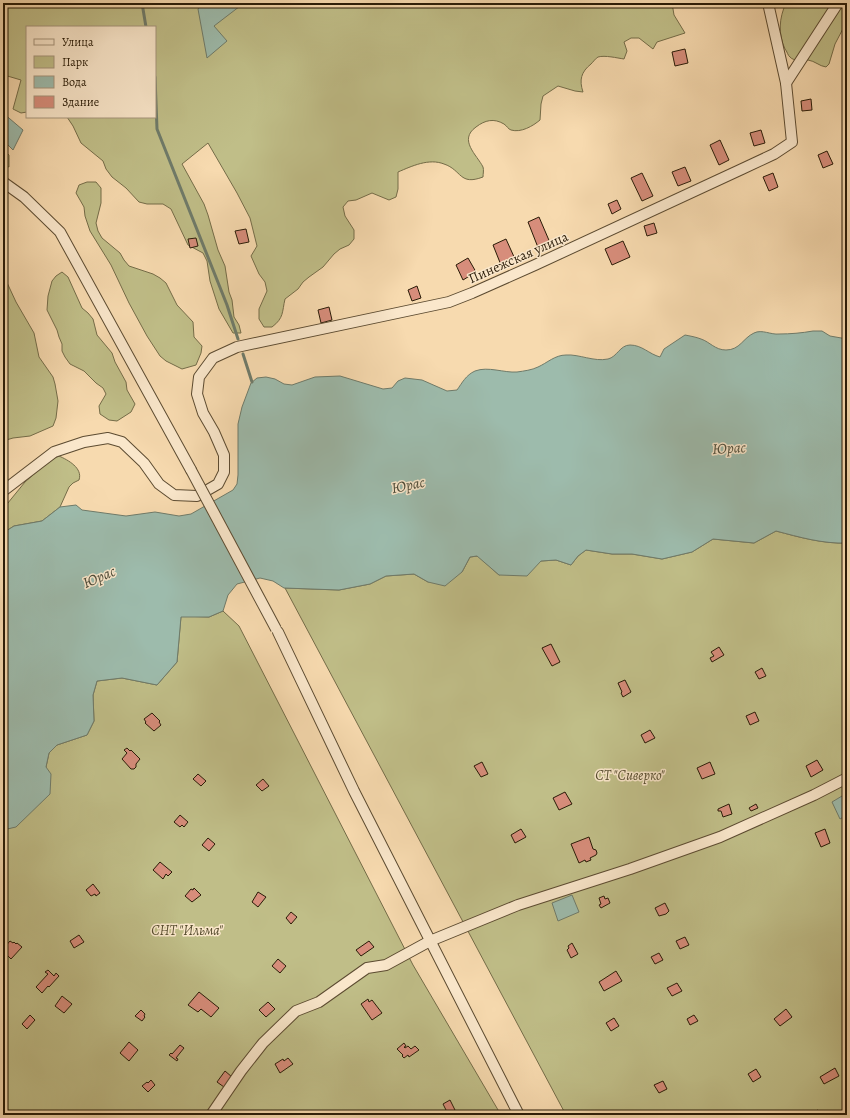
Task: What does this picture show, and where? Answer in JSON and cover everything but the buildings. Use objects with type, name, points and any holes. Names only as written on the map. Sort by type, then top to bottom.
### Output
[{"type":"street","points":[[768,3],[786,83]]},
{"type":"street","points":[[786,83],[838,3]]},
{"type":"street","name":"Пинежская улица","points":[[3,491],[54,452],[84,442],[108,438],[122,442],[144,463],[160,484],[174,495],[197,496],[218,484],[224,472],[224,455],[214,432],[203,413],[196,394],[199,377],[214,358],[237,347],[449,302],[535,265],[774,154],[792,142],[786,83]]},
{"type":"street","points":[[3,182],[24,197],[60,232],[277,630],[354,791],[519,1115]]},
{"type":"street","points":[[211,1115],[241,1070],[263,1043],[296,1011],[319,1002],[367,968],[386,965],[430,941],[518,905],[630,869],[720,837],[814,795],[847,778]]},
{"type":"green space","points":[[3,3],[672,3],[674,15],[685,33],[657,42],[653,49],[639,38],[631,38],[624,42],[627,51],[624,59],[607,56],[598,57],[583,73],[581,84],[583,92],[558,86],[543,96],[540,120],[534,125],[519,131],[515,131],[509,129],[500,122],[493,120],[486,121],[476,127],[471,132],[469,142],[470,147],[483,167],[483,177],[469,180],[444,164],[438,162],[427,162],[398,172],[398,189],[396,197],[389,200],[372,193],[356,200],[348,201],[343,207],[345,216],[354,230],[354,239],[349,245],[340,249],[334,254],[323,267],[303,282],[298,289],[285,299],[281,318],[272,327],[264,327],[259,319],[259,309],[267,291],[265,282],[259,274],[251,256],[257,246],[250,218],[208,143],[182,164],[204,204],[208,215],[218,250],[225,266],[234,317],[239,325],[241,333],[233,333],[219,309],[210,281],[207,261],[203,253],[188,245],[171,209],[163,204],[147,204],[139,202],[126,188],[112,177],[106,169],[103,161],[81,143],[68,118],[156,118],[156,26],[26,26],[26,112],[21,113],[13,109],[21,80],[3,74]]},
{"type":"green space","points":[[786,3],[847,3],[847,21],[835,44],[829,64],[826,67],[806,60],[792,59],[789,56],[785,49],[780,32],[782,14]]},
{"type":"green space","points":[[3,149],[9,155],[9,167],[3,165]]},
{"type":"green space","points":[[87,182],[96,182],[101,188],[101,203],[96,223],[102,238],[120,253],[129,266],[153,274],[166,283],[177,305],[193,322],[194,337],[202,346],[196,365],[182,369],[166,361],[160,356],[147,336],[111,265],[90,231],[85,216],[84,207],[76,193],[79,185]]},
{"type":"green space","points":[[62,272],[68,277],[82,308],[93,319],[97,335],[112,353],[115,362],[126,382],[127,390],[135,404],[131,412],[117,421],[109,420],[100,414],[99,406],[106,394],[103,388],[84,371],[70,364],[62,351],[62,344],[57,330],[47,310],[48,296],[52,281]]},
{"type":"green space","points":[[3,274],[16,302],[34,333],[39,357],[53,377],[58,401],[56,418],[53,426],[30,436],[3,441]]},
{"type":"green space","points":[[59,456],[74,465],[80,476],[79,480],[69,487],[60,507],[42,521],[14,526],[3,533],[3,509],[25,482],[50,460]]},
{"type":"green space","name":"СТ \"Сиверко\"","points":[[776,531],[802,538],[847,543],[847,1115],[566,1115],[285,588],[339,590],[370,584],[386,576],[414,574],[428,582],[462,572],[470,557],[478,556],[499,575],[541,561],[556,560],[571,565],[578,556],[586,550],[612,554],[632,554],[662,559],[692,552],[713,539],[754,543]]},
{"type":"green space","name":"СНТ \"Ильма\"","points":[[223,611],[239,626],[413,965],[501,1115],[3,1115],[3,830],[16,826],[46,767],[49,753],[57,745],[87,735],[94,721],[93,695],[97,681],[122,678],[157,685],[177,662],[181,616],[209,617]]},
{"type":"water","points":[[202,3],[244,3],[214,26],[227,41],[207,58],[198,9]]},
{"type":"water","points":[[3,113],[23,130],[13,150],[3,140]]},
{"type":"water","name":"Юрас","points":[[822,331],[830,336],[847,339],[847,543],[802,538],[776,531],[754,543],[713,539],[692,552],[662,559],[632,554],[612,554],[586,550],[578,556],[571,565],[556,560],[541,561],[527,576],[499,575],[477,556],[470,557],[462,572],[445,586],[428,582],[414,574],[386,576],[370,584],[339,590],[284,588],[273,581],[260,578],[237,584],[228,595],[223,611],[209,617],[181,617],[177,662],[157,685],[122,678],[97,681],[93,695],[94,721],[87,735],[57,745],[49,753],[46,767],[51,774],[50,794],[16,827],[3,830],[3,533],[14,526],[42,521],[60,507],[76,505],[82,510],[126,516],[155,512],[179,516],[191,514],[233,490],[237,484],[238,475],[238,424],[242,407],[251,383],[257,378],[266,377],[275,379],[284,384],[292,385],[315,377],[340,376],[383,389],[392,388],[398,381],[405,378],[422,380],[447,391],[457,390],[467,377],[475,371],[491,369],[512,372],[525,371],[536,368],[562,355],[603,360],[611,358],[624,347],[634,345],[660,357],[664,349],[685,335],[699,338],[719,349],[726,350],[735,348],[750,335],[757,332],[776,334]]},
{"type":"water","points":[[847,793],[847,815],[840,819],[832,802]]},
{"type":"water","points":[[572,895],[579,912],[558,921],[552,903]]},
{"type":"waterway","points":[[142,3],[146,26]]},
{"type":"waterway","points":[[156,103],[157,129],[227,305],[238,339]]},
{"type":"waterway","points":[[243,354],[252,382]]}]
